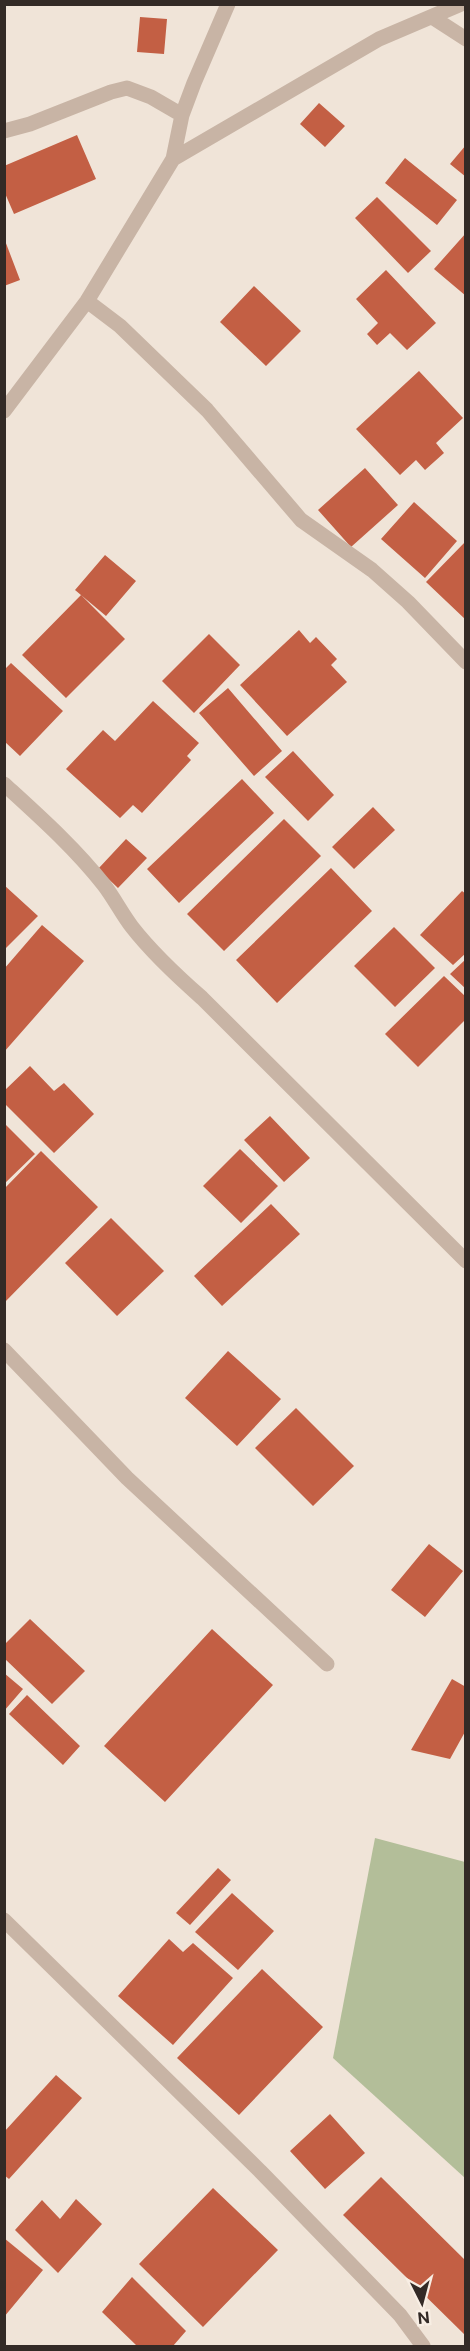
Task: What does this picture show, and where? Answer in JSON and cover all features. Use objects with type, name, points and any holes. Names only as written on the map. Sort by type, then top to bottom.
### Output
[{"type":"street","points":[[4,411],[87,301],[173,159],[182,115],[228,4]]},
{"type":"street","points":[[173,159],[379,39],[461,4]]},
{"type":"street","points":[[432,17],[465,39]]},
{"type":"street","points":[[4,131],[30,124],[111,92],[128,88],[151,97],[182,115]]},
{"type":"street","points":[[87,301],[120,326],[207,410],[301,520],[372,570],[408,602],[465,662]]},
{"type":"street","points":[[4,784],[84,862],[104,885],[131,926],[163,964],[202,998],[465,1261]]},
{"type":"street","points":[[4,1350],[127,1478],[327,1664]]},
{"type":"street","points":[[4,1920],[268,2179],[400,2315],[423,2346]]},
{"type":"green space","points":[[375,1838],[465,1862],[465,2178],[333,2058]]},
{"type":"building","points":[[140,17],[167,19],[164,54],[137,52]]},
{"type":"building","points":[[319,103],[345,126],[325,147],[300,124]]},
{"type":"building","points":[[77,135],[96,179],[14,214],[4,191],[4,166]]},
{"type":"building","points":[[466,145],[466,177],[450,164]]},
{"type":"building","points":[[405,158],[457,200],[437,225],[385,183]]},
{"type":"building","points":[[377,197],[431,251],[408,273],[355,218]]},
{"type":"building","points":[[466,233],[466,296],[434,269]]},
{"type":"building","points":[[4,238],[20,280],[4,286]]},
{"type":"building","points":[[386,270],[436,323],[407,350],[390,333],[377,345],[367,334],[378,323],[356,299]]},
{"type":"building","points":[[254,286],[301,331],[266,366],[220,322]]},
{"type":"building","points":[[419,371],[463,418],[436,443],[444,453],[425,470],[416,460],[400,475],[356,429]]},
{"type":"building","points":[[365,468],[398,505],[351,547],[318,510]]},
{"type":"building","points":[[414,502],[457,541],[425,578],[381,539]]},
{"type":"building","points":[[466,541],[466,620],[426,582]]},
{"type":"building","points":[[105,555],[136,581],[106,616],[75,590]]},
{"type":"building","points":[[81,595],[125,639],[66,698],[22,655]]},
{"type":"building","points":[[299,630],[310,643],[316,637],[337,659],[331,665],[347,682],[287,736],[240,685]]},
{"type":"building","points":[[209,634],[240,665],[194,713],[162,681]]},
{"type":"building","points":[[11,663],[63,711],[20,756],[4,741],[4,670]]},
{"type":"building","points":[[228,688],[282,751],[254,776],[199,713]]},
{"type":"building","points":[[153,701],[199,743],[187,756],[191,760],[142,813],[133,805],[120,818],[66,769],[103,730],[115,741]]},
{"type":"building","points":[[293,751],[334,795],[308,821],[265,777]]},
{"type":"building","points":[[242,779],[274,813],[179,903],[147,869]]},
{"type":"building","points":[[373,807],[395,830],[354,869],[332,847]]},
{"type":"building","points":[[284,819],[321,856],[224,951],[187,914]]},
{"type":"building","points":[[126,839],[147,858],[118,888],[98,869]]},
{"type":"building","points":[[331,868],[372,911],[277,1003],[236,960]]},
{"type":"building","points":[[4,885],[38,916],[4,950]]},
{"type":"building","points":[[462,891],[466,894],[466,953],[453,965],[420,935]]},
{"type":"building","points":[[42,925],[84,961],[4,1052],[4,969]]},
{"type":"building","points":[[394,927],[435,968],[395,1007],[354,966]]},
{"type":"building","points":[[466,959],[466,989],[450,974]]},
{"type":"building","points":[[444,976],[466,997],[466,1019],[418,1067],[385,1034]]},
{"type":"building","points":[[30,1066],[54,1091],[64,1083],[94,1114],[54,1153],[4,1103],[4,1091]]},
{"type":"building","points":[[270,1116],[310,1158],[284,1182],[244,1140]]},
{"type":"building","points":[[4,1123],[35,1154],[4,1184]]},
{"type":"building","points":[[240,1149],[278,1186],[241,1223],[203,1186]]},
{"type":"building","points":[[41,1151],[98,1207],[4,1303],[4,1189]]},
{"type":"building","points":[[271,1204],[300,1234],[222,1306],[194,1276]]},
{"type":"building","points":[[111,1218],[164,1271],[117,1316],[65,1263]]},
{"type":"building","points":[[228,1351],[281,1399],[237,1446],[185,1398]]},
{"type":"building","points":[[296,1408],[354,1466],[313,1506],[255,1448]]},
{"type":"building","points":[[429,1544],[463,1571],[425,1617],[391,1590]]},
{"type":"building","points":[[30,1619],[85,1671],[52,1704],[4,1658],[4,1645]]},
{"type":"building","points":[[212,1629],[273,1685],[165,1802],[104,1746]]},
{"type":"building","points":[[4,1673],[23,1689],[4,1711]]},
{"type":"building","points":[[452,1679],[466,1687],[466,1730],[450,1759],[411,1750]]},
{"type":"building","points":[[27,1695],[80,1746],[63,1765],[9,1714]]},
{"type":"building","points":[[218,1868],[231,1880],[190,1925],[176,1913]]},
{"type":"building","points":[[232,1893],[274,1931],[238,1970],[195,1932]]},
{"type":"building","points":[[169,1939],[183,1952],[193,1943],[233,1978],[173,2045],[118,1996]]},
{"type":"building","points":[[262,1969],[323,2027],[239,2115],[177,2058]]},
{"type":"building","points":[[56,2075],[82,2098],[9,2179],[4,2175],[4,2132]]},
{"type":"building","points":[[330,2114],[365,2153],[325,2189],[290,2151]]},
{"type":"building","points":[[381,2177],[466,2261],[466,2336],[343,2215]]},
{"type":"building","points":[[213,2188],[278,2250],[203,2327],[139,2264]]},
{"type":"building","points":[[76,2199],[102,2224],[58,2273],[15,2230],[42,2200],[60,2219]]},
{"type":"building","points":[[4,2238],[43,2270],[4,2317]]},
{"type":"building","points":[[132,2277],[186,2331],[173,2346],[137,2346],[102,2312]]}]
